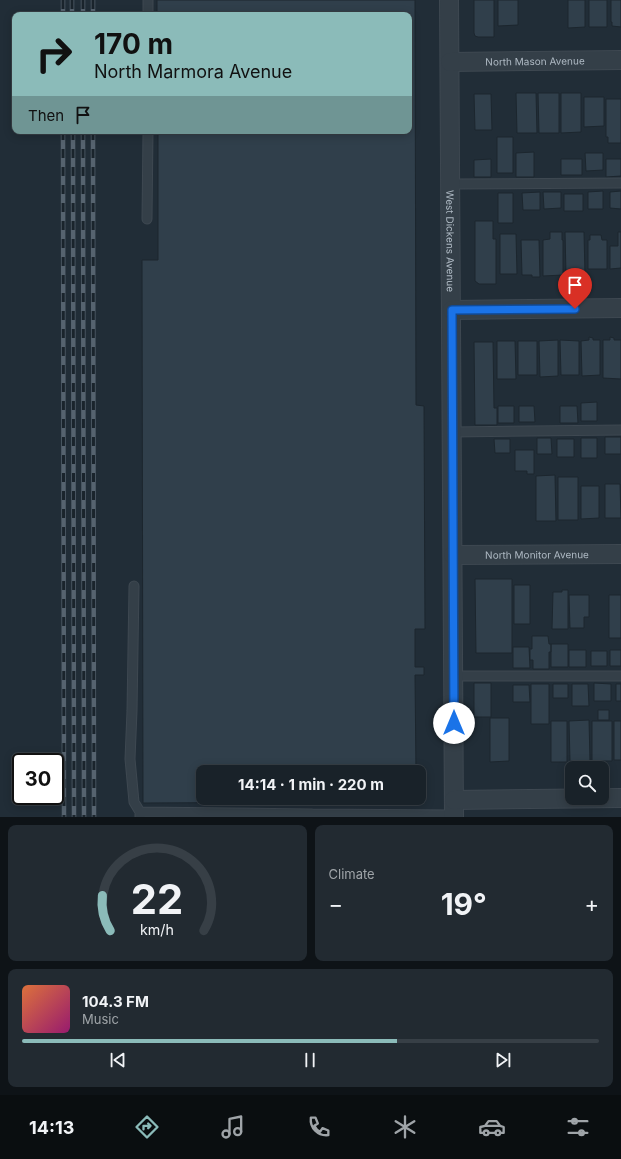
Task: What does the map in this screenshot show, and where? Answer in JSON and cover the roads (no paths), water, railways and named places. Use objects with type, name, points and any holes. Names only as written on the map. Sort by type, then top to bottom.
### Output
[{"type":"street","name":"West Dickens Avenue","points":[[450,0],[454,811]]},
{"type":"street","name":"North Mason Avenue","points":[[450,62],[621,60]]},
{"type":"street","points":[[452,310],[621,308]]},
{"type":"street","name":"North Monitor Avenue","points":[[453,555],[621,554]]},
{"type":"street","points":[[454,811],[621,798]]},
{"type":"lane","points":[[148,0],[148,12]]},
{"type":"lane","points":[[148,134],[148,219]]},
{"type":"lane","points":[[450,184],[621,183]]},
{"type":"lane","points":[[452,432],[621,430]]},
{"type":"lane","points":[[134,586],[130,759],[134,802],[140,815],[312,816],[454,811]]},
{"type":"lane","points":[[454,676],[621,676]]},
{"type":"railway","points":[[63,0],[63,12]]},
{"type":"railway","points":[[72,0],[72,12]]},
{"type":"railway","points":[[83,0],[83,12]]},
{"type":"railway","points":[[93,0],[93,12]]},
{"type":"railway","points":[[63,134],[64,817]]},
{"type":"railway","points":[[73,134],[74,817]]},
{"type":"railway","points":[[83,134],[84,817]]},
{"type":"railway","points":[[93,134],[94,817]]}]
